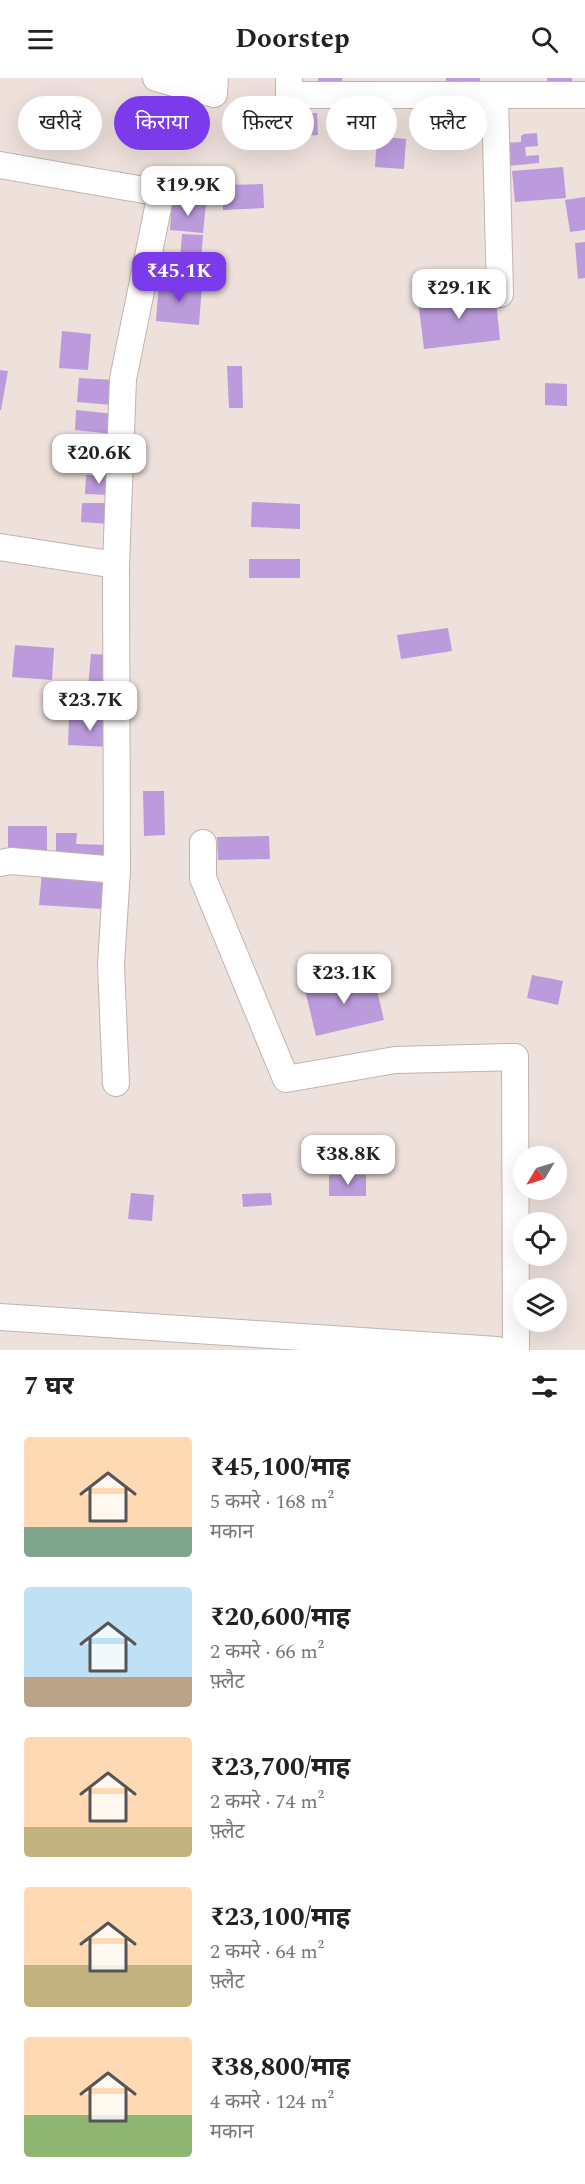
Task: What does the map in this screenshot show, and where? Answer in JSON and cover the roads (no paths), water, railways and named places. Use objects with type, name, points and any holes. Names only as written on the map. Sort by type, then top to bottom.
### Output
[{"type":"street","points":[[156,78],[214,94],[215,78]]},
{"type":"street","points":[[289,78],[289,95],[495,97],[585,95]]},
{"type":"street","points":[[495,97],[500,294]]},
{"type":"street","points":[[0,165],[161,193],[123,379],[116,565],[117,870],[111,965],[116,1083]]},
{"type":"street","points":[[0,547],[116,565]]},
{"type":"street","points":[[203,843],[204,878],[286,1079],[395,1060],[515,1057],[516,1350]]},
{"type":"street","points":[[0,863],[11,861],[117,870]]},
{"type":"street","points":[[0,1317],[497,1350]]}]
